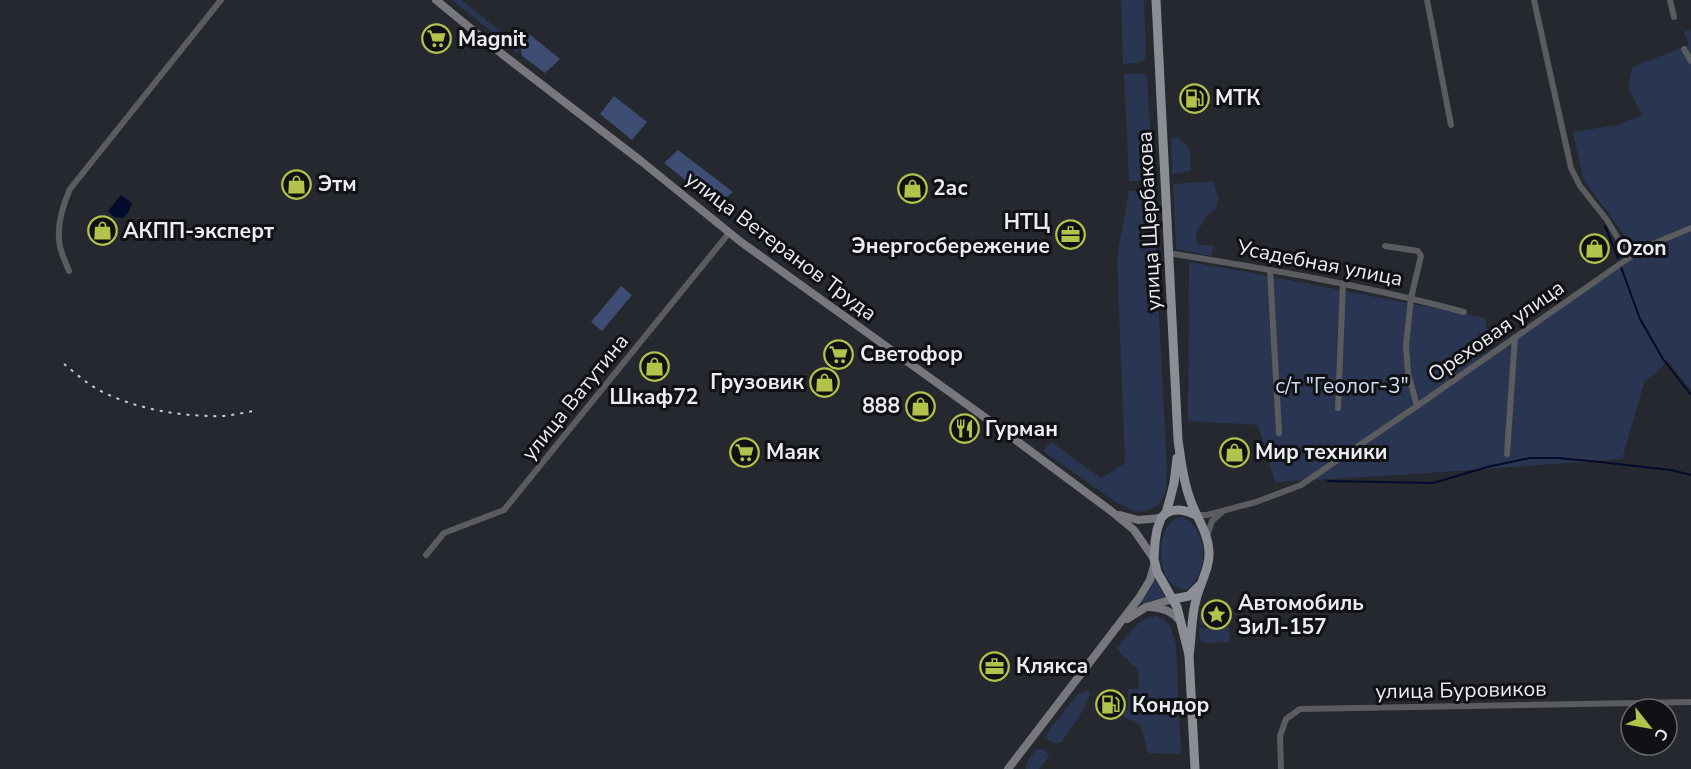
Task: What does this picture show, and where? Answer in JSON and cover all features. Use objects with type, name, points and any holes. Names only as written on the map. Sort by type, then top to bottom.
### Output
[{"type":"main road","name":"улица Ветеранов Труда","points":[[436,0],[729,233],[1112,511]]},
{"type":"main road","name":"улица Щербакова","points":[[1156,0],[1178,441]]},
{"type":"main road","points":[[1178,441],[1185,483],[1196,515],[1207,537],[1209,549],[1209,562],[1195,601],[1190,655],[1195,769]]},
{"type":"main road","points":[[1008,769],[1116,629],[1150,580],[1155,542],[1174,483],[1178,441]]},
{"type":"main road","points":[[1112,511],[1125,517],[1148,521],[1174,510],[1196,515]]},
{"type":"main road","points":[[1112,511],[1134,530],[1154,561],[1161,580],[1173,599],[1190,655]]},
{"type":"main road","points":[[1116,629],[1146,607],[1189,596],[1201,584]]},
{"type":"main road","points":[[1146,607],[1168,610],[1182,623]]},
{"type":"street","points":[[69,271],[60,247],[59,234],[62,209],[70,189],[221,0]]},
{"type":"street","points":[[1427,0],[1451,125]]},
{"type":"street","points":[[1534,0],[1571,168],[1580,186],[1607,220],[1629,257],[1643,248],[1691,228]]},
{"type":"street","points":[[1670,0],[1674,17]]},
{"type":"street","points":[[1684,49],[1691,61]]},
{"type":"street","name":"улица Ватутина","points":[[426,555],[444,533],[504,510],[729,233]]},
{"type":"street","points":[[1385,246],[1418,251],[1422,259],[1411,298],[1406,346],[1408,373],[1417,406]]},
{"type":"street","name":"Усадебная улица","points":[[1168,253],[1343,283],[1464,312]]},
{"type":"street","name":"Ореховая улица","points":[[1196,515],[1222,512],[1257,502],[1301,485],[1629,257]]},
{"type":"street","points":[[1270,270],[1280,433]]},
{"type":"street","points":[[1338,408],[1343,283]]},
{"type":"street","points":[[1507,454],[1515,337]]},
{"type":"street","points":[[1207,537],[1212,521],[1222,512]]},
{"type":"street","name":"улица Буровиков","points":[[1281,769],[1280,736],[1286,719],[1300,709],[1691,702]]},
{"type":"green space","points":[[452,0],[462,0],[518,46],[518,53]]},
{"type":"green space","points":[[1121,0],[1144,0],[1146,55],[1144,60],[1137,63],[1123,64]]},
{"type":"green space","name":"с/т \"Геолог-3\"","points":[[1691,29],[1691,390],[1668,361],[1644,383],[1622,459],[1275,482],[1258,425],[1188,421],[1189,262],[1485,318],[1487,330],[1478,358],[1639,255],[1583,179],[1573,132],[1618,125],[1642,115],[1628,88],[1632,67],[1689,45],[1684,32]]},
{"type":"green space","points":[[1124,74],[1147,76],[1153,176],[1142,181],[1129,181]]},
{"type":"green space","points":[[1178,137],[1190,149],[1191,171],[1172,174],[1171,138]]},
{"type":"green space","points":[[1214,181],[1218,199],[1216,209],[1209,213],[1196,233],[1197,244],[1214,246],[1211,256],[1176,249],[1173,184]]},
{"type":"green space","points":[[1129,191],[1150,192],[1153,197],[1167,471],[1163,498],[1157,506],[1142,512],[1117,503],[1043,451],[1051,442],[1101,478],[1125,463],[1117,257]]},
{"type":"green space","points":[[1182,517],[1190,521],[1198,533],[1203,555],[1198,577],[1188,589],[1177,588],[1169,581],[1163,570],[1161,556],[1165,530],[1172,521]]},
{"type":"green space","points":[[1155,578],[1165,597],[1138,605],[1151,588]]},
{"type":"green space","points":[[1228,601],[1228,607],[1212,614],[1213,618],[1228,617],[1228,624],[1199,625],[1200,614]]},
{"type":"green space","points":[[1156,616],[1165,620],[1170,626],[1176,644],[1181,754],[1148,753],[1141,725],[1112,711],[1129,710],[1128,689],[1139,689],[1138,670],[1117,649],[1138,624]]},
{"type":"green space","points":[[1229,627],[1230,642],[1204,643],[1200,641],[1199,628]]},
{"type":"green space","points":[[1086,690],[1090,691],[1089,697],[1079,717],[1062,741],[1051,742],[1046,737],[1047,733],[1077,695]]},
{"type":"green space","points":[[1038,749],[1050,755],[1039,769],[1026,769],[1029,758]]},
{"type":"shaded area","points":[[524,30],[560,59],[545,73],[522,56],[519,37]]},
{"type":"shaded area","points":[[614,96],[647,122],[632,140],[600,114]]},
{"type":"shaded area","points":[[678,150],[733,192],[717,205],[664,163]]},
{"type":"shaded area","points":[[121,195],[132,203],[123,218],[114,217],[108,211]]},
{"type":"shaded area","points":[[621,286],[632,295],[602,331],[591,322]]},
{"type":"waterway","points":[[1605,226],[1618,258]]},
{"type":"waterway","points":[[1621,267],[1640,319],[1663,359],[1691,395]]},
{"type":"waterway","points":[[1328,481],[1433,483],[1487,467],[1530,458],[1600,462],[1671,470],[1691,475]]},
{"type":"railway","points":[[64,364],[97,389],[123,401],[153,409],[199,416],[254,411]]},
{"type":"place","name":"Magnit","points":[[437,39]]},
{"type":"place","name":"МТК","points":[[1194,98]]},
{"type":"place","name":"Этм","points":[[297,184]]},
{"type":"place","name":"2ас","points":[[912,188]]},
{"type":"place","name":"АКПП-эксперт","points":[[102,231]]},
{"type":"place","name":"НТЦ Энергосбережение","points":[[1071,234]]},
{"type":"place","name":"Ozon","points":[[1595,248]]},
{"type":"place","name":"Светофор","points":[[839,354]]},
{"type":"place","name":"Шкаф72","points":[[654,366]]},
{"type":"place","name":"Грузовик","points":[[825,382]]},
{"type":"place","name":"888","points":[[921,406]]},
{"type":"place","name":"Гурман","points":[[964,429]]},
{"type":"place","name":"Маяк","points":[[745,452]]},
{"type":"place","name":"Мир техники","points":[[1234,452]]},
{"type":"place","name":"Автомобиль ЗиЛ-157","points":[[1217,615]]},
{"type":"place","name":"Клякса","points":[[995,666]]},
{"type":"place","name":"Кондор","points":[[1111,705]]}]
